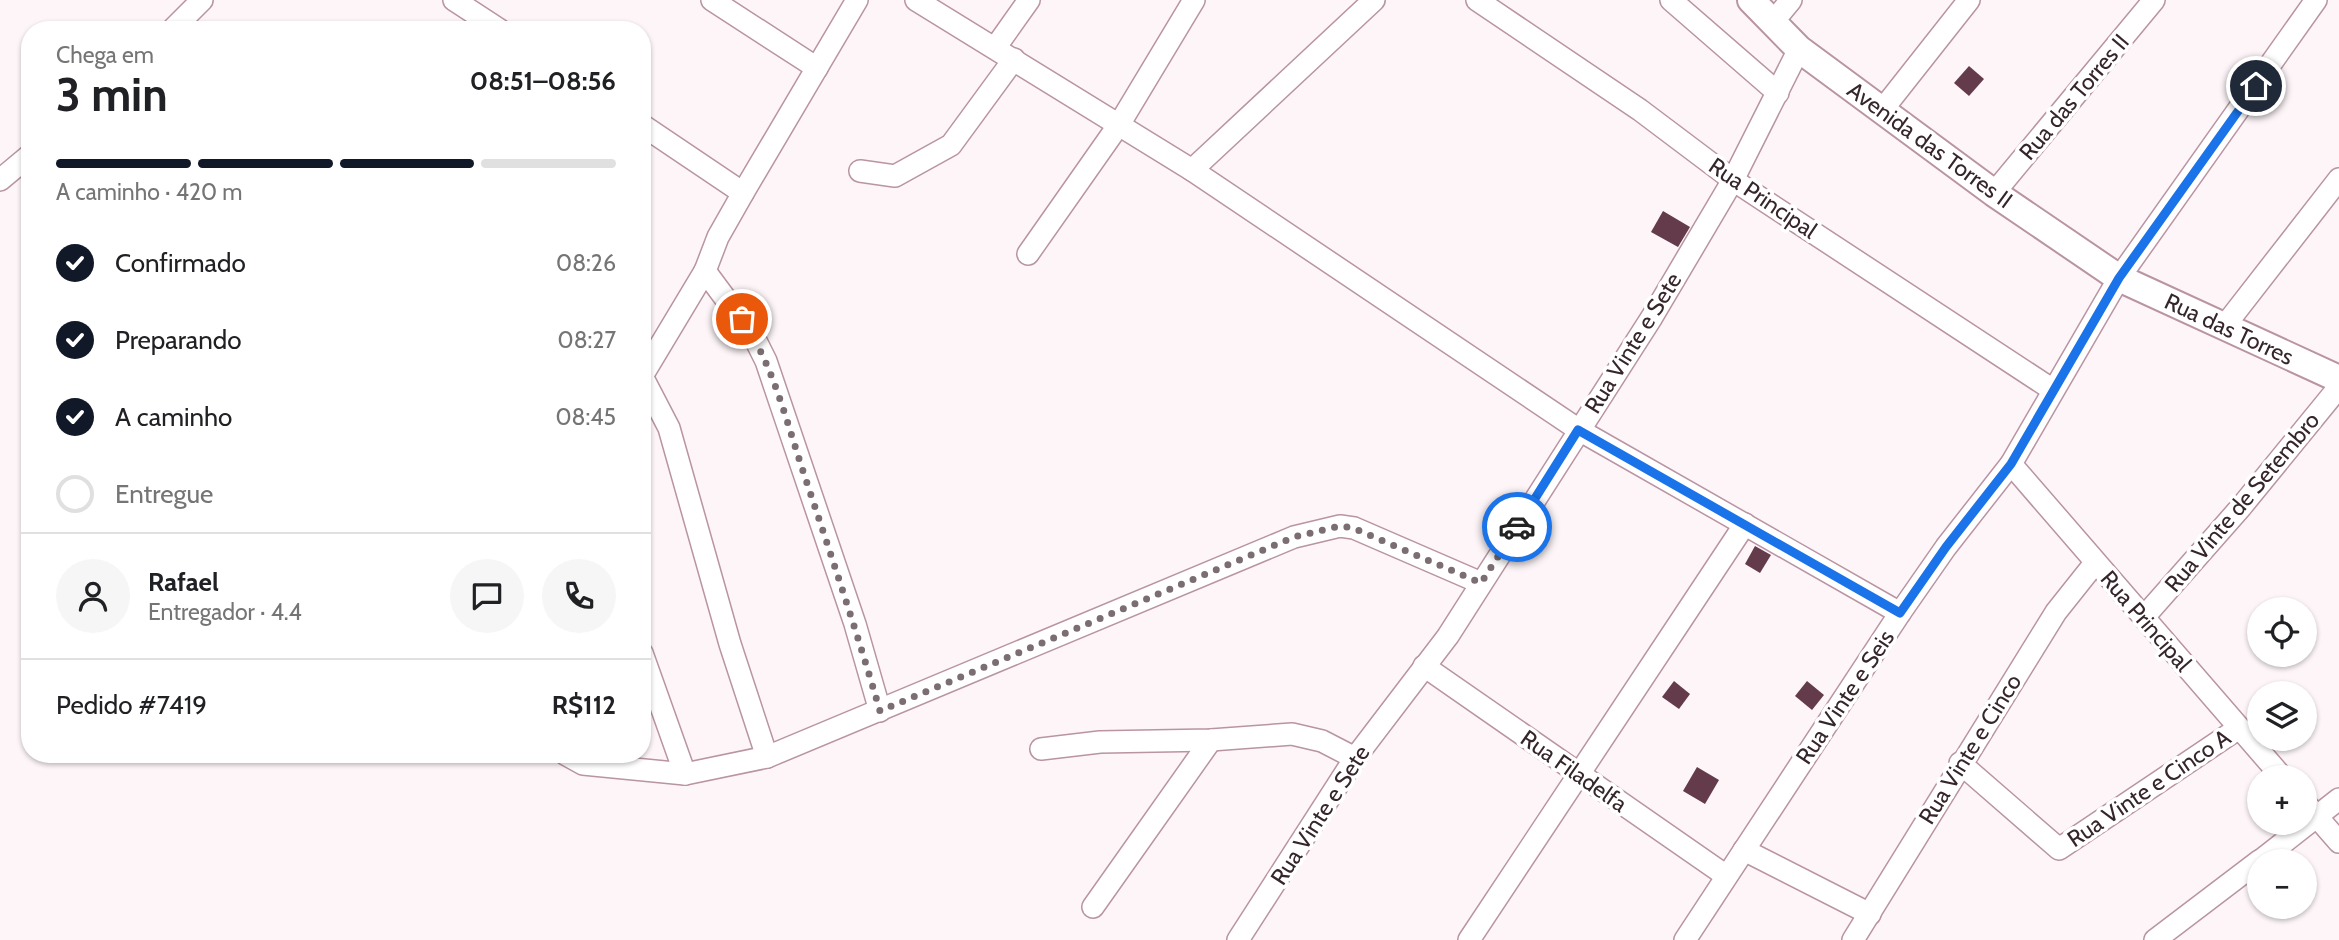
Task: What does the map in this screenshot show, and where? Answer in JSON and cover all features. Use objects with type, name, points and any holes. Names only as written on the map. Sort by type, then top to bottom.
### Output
[{"type":"street","points":[[181,21],[202,0]]},
{"type":"street","points":[[454,0],[486,21]]},
{"type":"street","points":[[712,0],[817,68]]},
{"type":"street","points":[[651,361],[705,271],[718,237],[743,193],[858,0]]},
{"type":"street","points":[[916,0],[1120,123],[1578,430],[1900,613]]},
{"type":"street","points":[[995,48],[1029,0]]},
{"type":"street","points":[[1028,254],[1120,123],[1194,0]]},
{"type":"street","points":[[1192,170],[1374,0]]},
{"type":"street","name":"Rua Principal","points":[[1477,0],[1640,110],[1733,180],[2053,390]]},
{"type":"street","points":[[1671,0],[1778,93]]},
{"type":"street","name":"Avenida das Torres II","points":[[1751,0],[1799,48],[1994,193],[2119,278]]},
{"type":"street","points":[[1772,23],[1791,0]]},
{"type":"street","points":[[1883,109],[1969,0]]},
{"type":"street","name":"Rua das Torres II","points":[[1994,193],[2154,0]]},
{"type":"street","name":"Rua Vinte e Seis","points":[[1685,940],[1725,875],[1900,613],[1946,547],[2011,464],[2119,278],[2316,0]]},
{"type":"street","name":"Rua Vinte e Sete","points":[[1238,940],[1355,758],[1448,636],[1652,317],[1733,180],[1799,48]]},
{"type":"street","points":[[860,171],[895,176],[951,145],[1014,59]]},
{"type":"street","points":[[651,131],[743,193]]},
{"type":"street","points":[[0,180],[21,162]]},
{"type":"street","points":[[2223,328],[2339,179]]},
{"type":"street","points":[[705,271],[754,337],[766,361],[855,624],[880,711]]},
{"type":"street","name":"Rua das Torres","points":[[2119,278],[2339,379]]},
{"type":"street","name":"Rua Vinte de Setembro","points":[[2144,617],[2241,507],[2339,387]]},
{"type":"street","points":[[651,394],[668,428],[730,643],[767,757]]},
{"type":"street","name":"Rua Principal","points":[[2011,464],[2271,765]]},
{"type":"street","points":[[1469,940],[1745,524]]},
{"type":"street","points":[[581,763],[685,774],[767,757],[1294,537],[1333,528],[1353,528],[1481,583]]},
{"type":"street","name":"Rua Vinte e Cinco","points":[[1853,940],[1960,763],[2056,612],[2095,563]]},
{"type":"street","name":"Rua Filadelfa","points":[[1424,666],[1725,875]]},
{"type":"street","points":[[651,678],[685,774]]},
{"type":"street","name":"Rua Vinte e Cinco A","points":[[1960,763],[2059,849],[2239,728]]},
{"type":"street","points":[[1041,749],[1114,741],[1211,740],[1269,734],[1306,735],[1355,758]]},
{"type":"street","points":[[1093,907],[1211,740]]},
{"type":"street","points":[[2317,808],[2339,799]]},
{"type":"street","points":[[2317,818],[2339,842]]},
{"type":"street","points":[[2272,849],[2287,835]]},
{"type":"street","points":[[1744,850],[1870,914]]},
{"type":"street","points":[[2155,940],[2247,871]]},
{"type":"building","points":[[1969,66],[1984,79],[1969,96],[1954,83]]},
{"type":"building","points":[[1663,211],[1690,227],[1678,247],[1651,232]]},
{"type":"building","points":[[1755,546],[1771,555],[1760,573],[1745,564]]},
{"type":"building","points":[[1674,681],[1690,694],[1679,709],[1662,697]]},
{"type":"building","points":[[1807,681],[1824,695],[1812,710],[1795,696]]},
{"type":"building","points":[[1697,767],[1719,780],[1705,804],[1683,791]]},
{"type":"way so far","points":[[742,319],[766,361],[855,624],[880,711],[1024,648],[1294,537],[1340,526],[1353,528],[1481,583],[1517,527]]},
{"type":"route","points":[[1517,527],[1578,430],[1900,613],[1946,547],[2011,464],[2119,278],[2256,86]]}]
